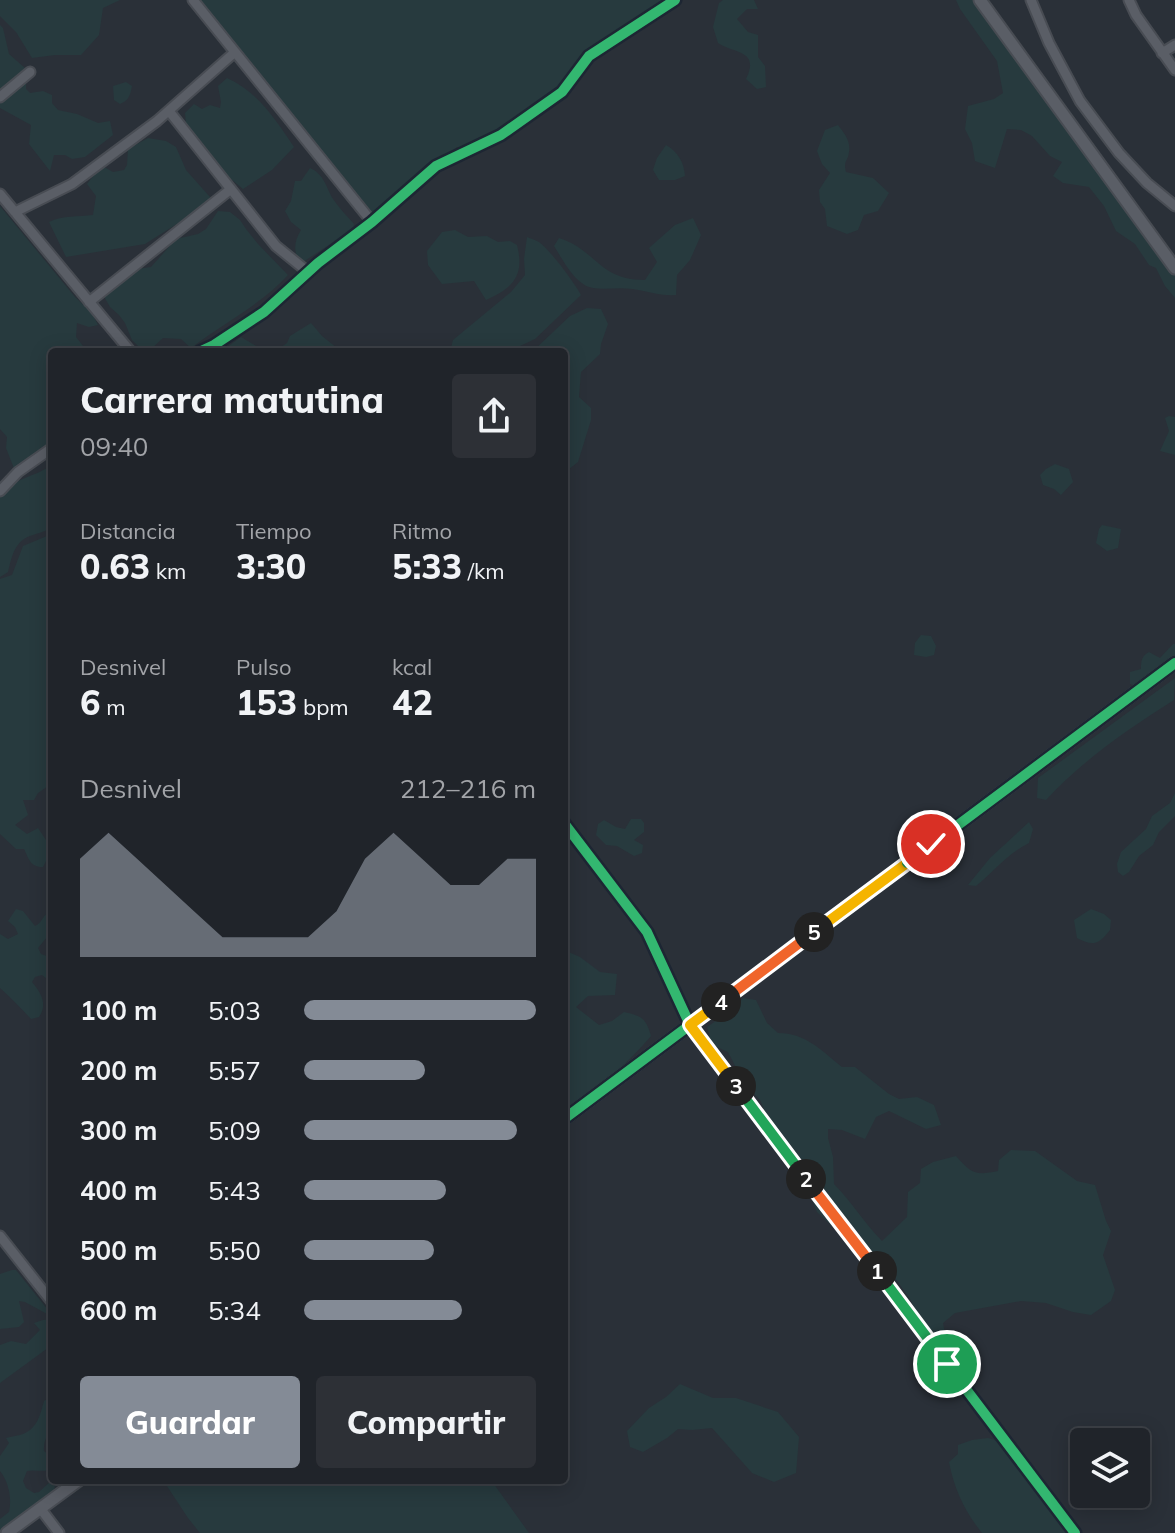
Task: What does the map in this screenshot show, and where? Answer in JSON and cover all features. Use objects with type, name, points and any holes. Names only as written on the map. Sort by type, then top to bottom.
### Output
[{"type":"street","points":[[193,0],[372,222]]},
{"type":"street","points":[[208,348],[264,312],[436,166],[501,135],[562,92],[589,56],[675,0]]},
{"type":"street","points":[[980,0],[1175,268]]},
{"type":"street","points":[[1031,0],[1049,43],[1080,101],[1119,153],[1147,183],[1175,206]]},
{"type":"street","points":[[1129,0],[1175,70]]},
{"type":"street","points":[[1162,53],[1175,45]]},
{"type":"street","points":[[15,212],[72,184],[169,111],[235,52]]},
{"type":"street","points":[[0,97],[30,72]]},
{"type":"street","points":[[169,111],[276,246],[308,272]]},
{"type":"street","points":[[89,302],[231,189]]},
{"type":"street","points":[[0,194],[128,348]]},
{"type":"street","points":[[0,491],[18,472],[48,451]]},
{"type":"street","points":[[568,1116],[1175,663]]},
{"type":"street","points":[[568,828],[647,932],[690,1025],[1075,1533]]},
{"type":"street","points":[[0,1236],[48,1297]]},
{"type":"street","points":[[7,1533],[73,1484]]},
{"type":"street","points":[[40,1508],[59,1533]]},
{"type":"green space","points":[[0,0],[120,0],[103,8],[99,35],[81,55],[32,58],[16,32],[0,16]]},
{"type":"green space","points":[[194,0],[666,0],[586,53],[556,90],[522,115],[469,147],[457,147],[424,173],[411,178],[391,200],[373,213],[361,205]]},
{"type":"green space","points":[[723,0],[754,0],[758,9],[747,9],[737,19],[748,32],[758,35],[758,57],[765,66],[766,87],[757,89],[746,79],[750,63],[744,54],[718,43],[713,27],[719,3]]},
{"type":"green space","points":[[956,0],[973,0],[994,26],[1077,145],[1087,153],[1092,167],[1098,169],[1175,273],[1175,298],[1156,268],[1149,265],[1135,244],[1116,231],[1104,206],[1089,187],[1063,183],[1053,176],[1062,162],[1050,156],[1032,136],[1021,130],[1007,129],[995,168],[975,161],[972,143],[965,129],[968,106],[994,99],[1003,93],[997,61]]},
{"type":"green space","points":[[0,25],[9,54],[26,69],[26,89],[30,93],[43,91],[52,95],[52,103],[58,110],[98,123],[110,121],[113,135],[85,157],[72,159],[54,155],[50,171],[29,144],[31,125],[0,108]]},
{"type":"green space","points":[[227,78],[257,98],[294,147],[272,170],[243,189],[231,179],[216,177],[205,152],[186,124],[185,113],[194,104],[202,109],[210,105],[220,108],[218,86]]},
{"type":"green space","points":[[126,82],[132,86],[131,92],[120,104],[114,100],[113,86]]},
{"type":"green space","points":[[838,125],[849,144],[846,172],[873,178],[889,193],[878,211],[864,215],[858,230],[847,234],[827,226],[819,190],[830,173],[817,151],[825,130]]},
{"type":"green space","points":[[148,138],[166,141],[176,147],[186,170],[210,197],[207,205],[145,244],[66,257],[49,222],[65,217],[93,215],[96,196],[87,184],[100,167],[113,172],[124,170],[128,149]]},
{"type":"green space","points":[[666,145],[680,158],[685,176],[675,180],[659,180],[653,170]]},
{"type":"green space","points":[[310,168],[322,177],[333,199],[354,224],[353,229],[300,264],[295,247],[301,230],[291,222],[285,211],[291,201],[295,181],[301,181]]},
{"type":"green space","points":[[0,206],[75,297],[92,313],[98,325],[89,327],[77,323],[76,337],[82,348],[48,348],[48,457],[30,468],[15,471],[6,448],[7,437],[0,429]]},
{"type":"green space","points":[[218,211],[230,212],[288,275],[254,305],[191,348],[181,339],[163,338],[152,348],[138,346],[102,293],[130,270],[151,267],[176,239],[206,229]]},
{"type":"green space","points":[[693,218],[701,235],[690,260],[677,275],[676,295],[587,286],[570,271],[554,246],[559,238],[572,243],[617,275],[645,280],[657,262],[649,248],[675,225]]},
{"type":"green space","points":[[455,230],[468,237],[487,236],[498,242],[510,241],[517,245],[519,265],[515,280],[486,300],[474,281],[442,284],[428,265],[427,251],[442,232]]},
{"type":"green space","points":[[527,237],[539,242],[550,252],[581,295],[535,339],[518,348],[451,348],[453,340],[511,292],[525,275]]},
{"type":"green space","points":[[587,308],[601,309],[608,324],[600,354],[581,372],[579,397],[591,408],[591,420],[578,462],[568,470],[568,348],[536,348],[570,316]]},
{"type":"green space","points":[[311,323],[337,348],[280,348],[290,336]]},
{"type":"green space","points":[[241,337],[259,348],[226,348]]},
{"type":"green space","points":[[1175,417],[1175,455],[1160,451],[1169,431],[1165,418]]},
{"type":"green space","points":[[1055,464],[1069,469],[1073,482],[1061,495],[1043,485],[1040,475]]},
{"type":"green space","points":[[48,467],[48,529],[22,540],[13,554],[8,572],[0,577],[0,496],[11,485]]},
{"type":"green space","points":[[1102,525],[1121,529],[1118,548],[1107,551],[1096,543]]},
{"type":"green space","points":[[48,536],[48,786],[34,800],[23,800],[28,815],[15,825],[27,834],[38,828],[48,843],[48,860],[43,867],[33,864],[24,849],[16,849],[0,834],[0,579],[12,575],[23,546]]},
{"type":"green space","points":[[921,635],[931,636],[936,646],[934,655],[914,655],[915,643]]},
{"type":"green space","points":[[1173,644],[1175,657],[1136,686],[1130,684],[1130,672],[1141,669],[1145,655],[1149,652],[1160,658]]},
{"type":"green space","points":[[1175,678],[1174,700],[1107,746],[1046,800],[1037,798],[1038,778]]},
{"type":"green space","points":[[1175,793],[1175,816],[1123,876],[1118,872],[1117,864],[1121,852],[1146,829],[1152,816],[1170,803]]},
{"type":"green space","points":[[631,819],[641,819],[644,823],[644,832],[634,840],[643,845],[642,853],[634,856],[617,846],[606,845],[596,835],[598,824],[604,820],[625,829]]},
{"type":"green space","points":[[1029,822],[1033,829],[1029,843],[1007,857],[976,886],[968,885],[990,858]]},
{"type":"green space","points":[[16,909],[23,911],[35,926],[48,913],[48,936],[38,948],[41,954],[48,957],[48,980],[42,975],[32,982],[41,994],[43,1003],[39,1017],[31,1019],[0,988],[0,934],[8,939],[18,934],[8,921]]},
{"type":"green space","points":[[1091,909],[1111,920],[1106,935],[1099,941],[1088,943],[1077,938],[1074,920]]},
{"type":"green space","points":[[568,952],[600,972],[617,974],[615,995],[588,996],[576,1007],[599,1025],[612,1021],[624,1012],[635,1015],[645,1022],[651,1036],[611,1077],[568,1108]]},
{"type":"green space","points":[[743,998],[756,1000],[767,1023],[778,1033],[805,1040],[842,1067],[855,1067],[899,1099],[917,1097],[934,1105],[941,1125],[926,1129],[889,1111],[876,1117],[865,1139],[842,1130],[828,1129],[834,1184],[882,1241],[907,1217],[908,1192],[920,1183],[921,1169],[956,1156],[974,1172],[998,1171],[999,1160],[1011,1150],[1035,1151],[1077,1181],[1095,1185],[1111,1231],[1103,1255],[1115,1290],[1111,1301],[1091,1315],[1046,1303],[1021,1301],[955,1313],[943,1323],[948,1349],[939,1345],[890,1271],[851,1244],[817,1212],[806,1185],[809,1168],[787,1142],[775,1134],[760,1100],[744,1083],[728,1052],[712,1045],[707,1027],[732,1010]]},
{"type":"green space","points":[[16,1270],[48,1310],[48,1314],[19,1301],[24,1322],[19,1327],[0,1329],[0,1274]]},
{"type":"green space","points":[[48,1319],[48,1348],[0,1383],[0,1345],[11,1341],[26,1344],[40,1330],[34,1323]]},
{"type":"green space","points":[[680,1384],[713,1398],[736,1398],[778,1412],[799,1437],[796,1473],[774,1482],[752,1473],[712,1428],[678,1429],[643,1452],[630,1447],[627,1431],[649,1408]]},
{"type":"green space","points":[[48,1398],[48,1436],[44,1451],[48,1454],[48,1470],[27,1471],[23,1481],[26,1488],[34,1493],[48,1484],[55,1484],[54,1492],[0,1533],[0,1519],[9,1512],[10,1507],[8,1485],[0,1471],[0,1456],[9,1443],[6,1438],[30,1430],[39,1417],[44,1401]]},
{"type":"green space","points":[[988,1438],[1001,1442],[1073,1533],[982,1533],[961,1500],[949,1462],[958,1454],[958,1445]]},
{"type":"green space","points":[[166,1484],[494,1484],[529,1533],[200,1533]]},
{"type":"cycle path","points":[[208,348],[264,312],[318,263],[372,222],[436,166],[501,135],[562,92],[589,56],[675,0]]},
{"type":"cycle path","points":[[568,1116],[1175,663]]},
{"type":"cycle path","points":[[568,828],[647,932],[690,1025],[1075,1533]]},
{"type":"route","points":[[931,844],[690,1025],[947,1364]]}]
